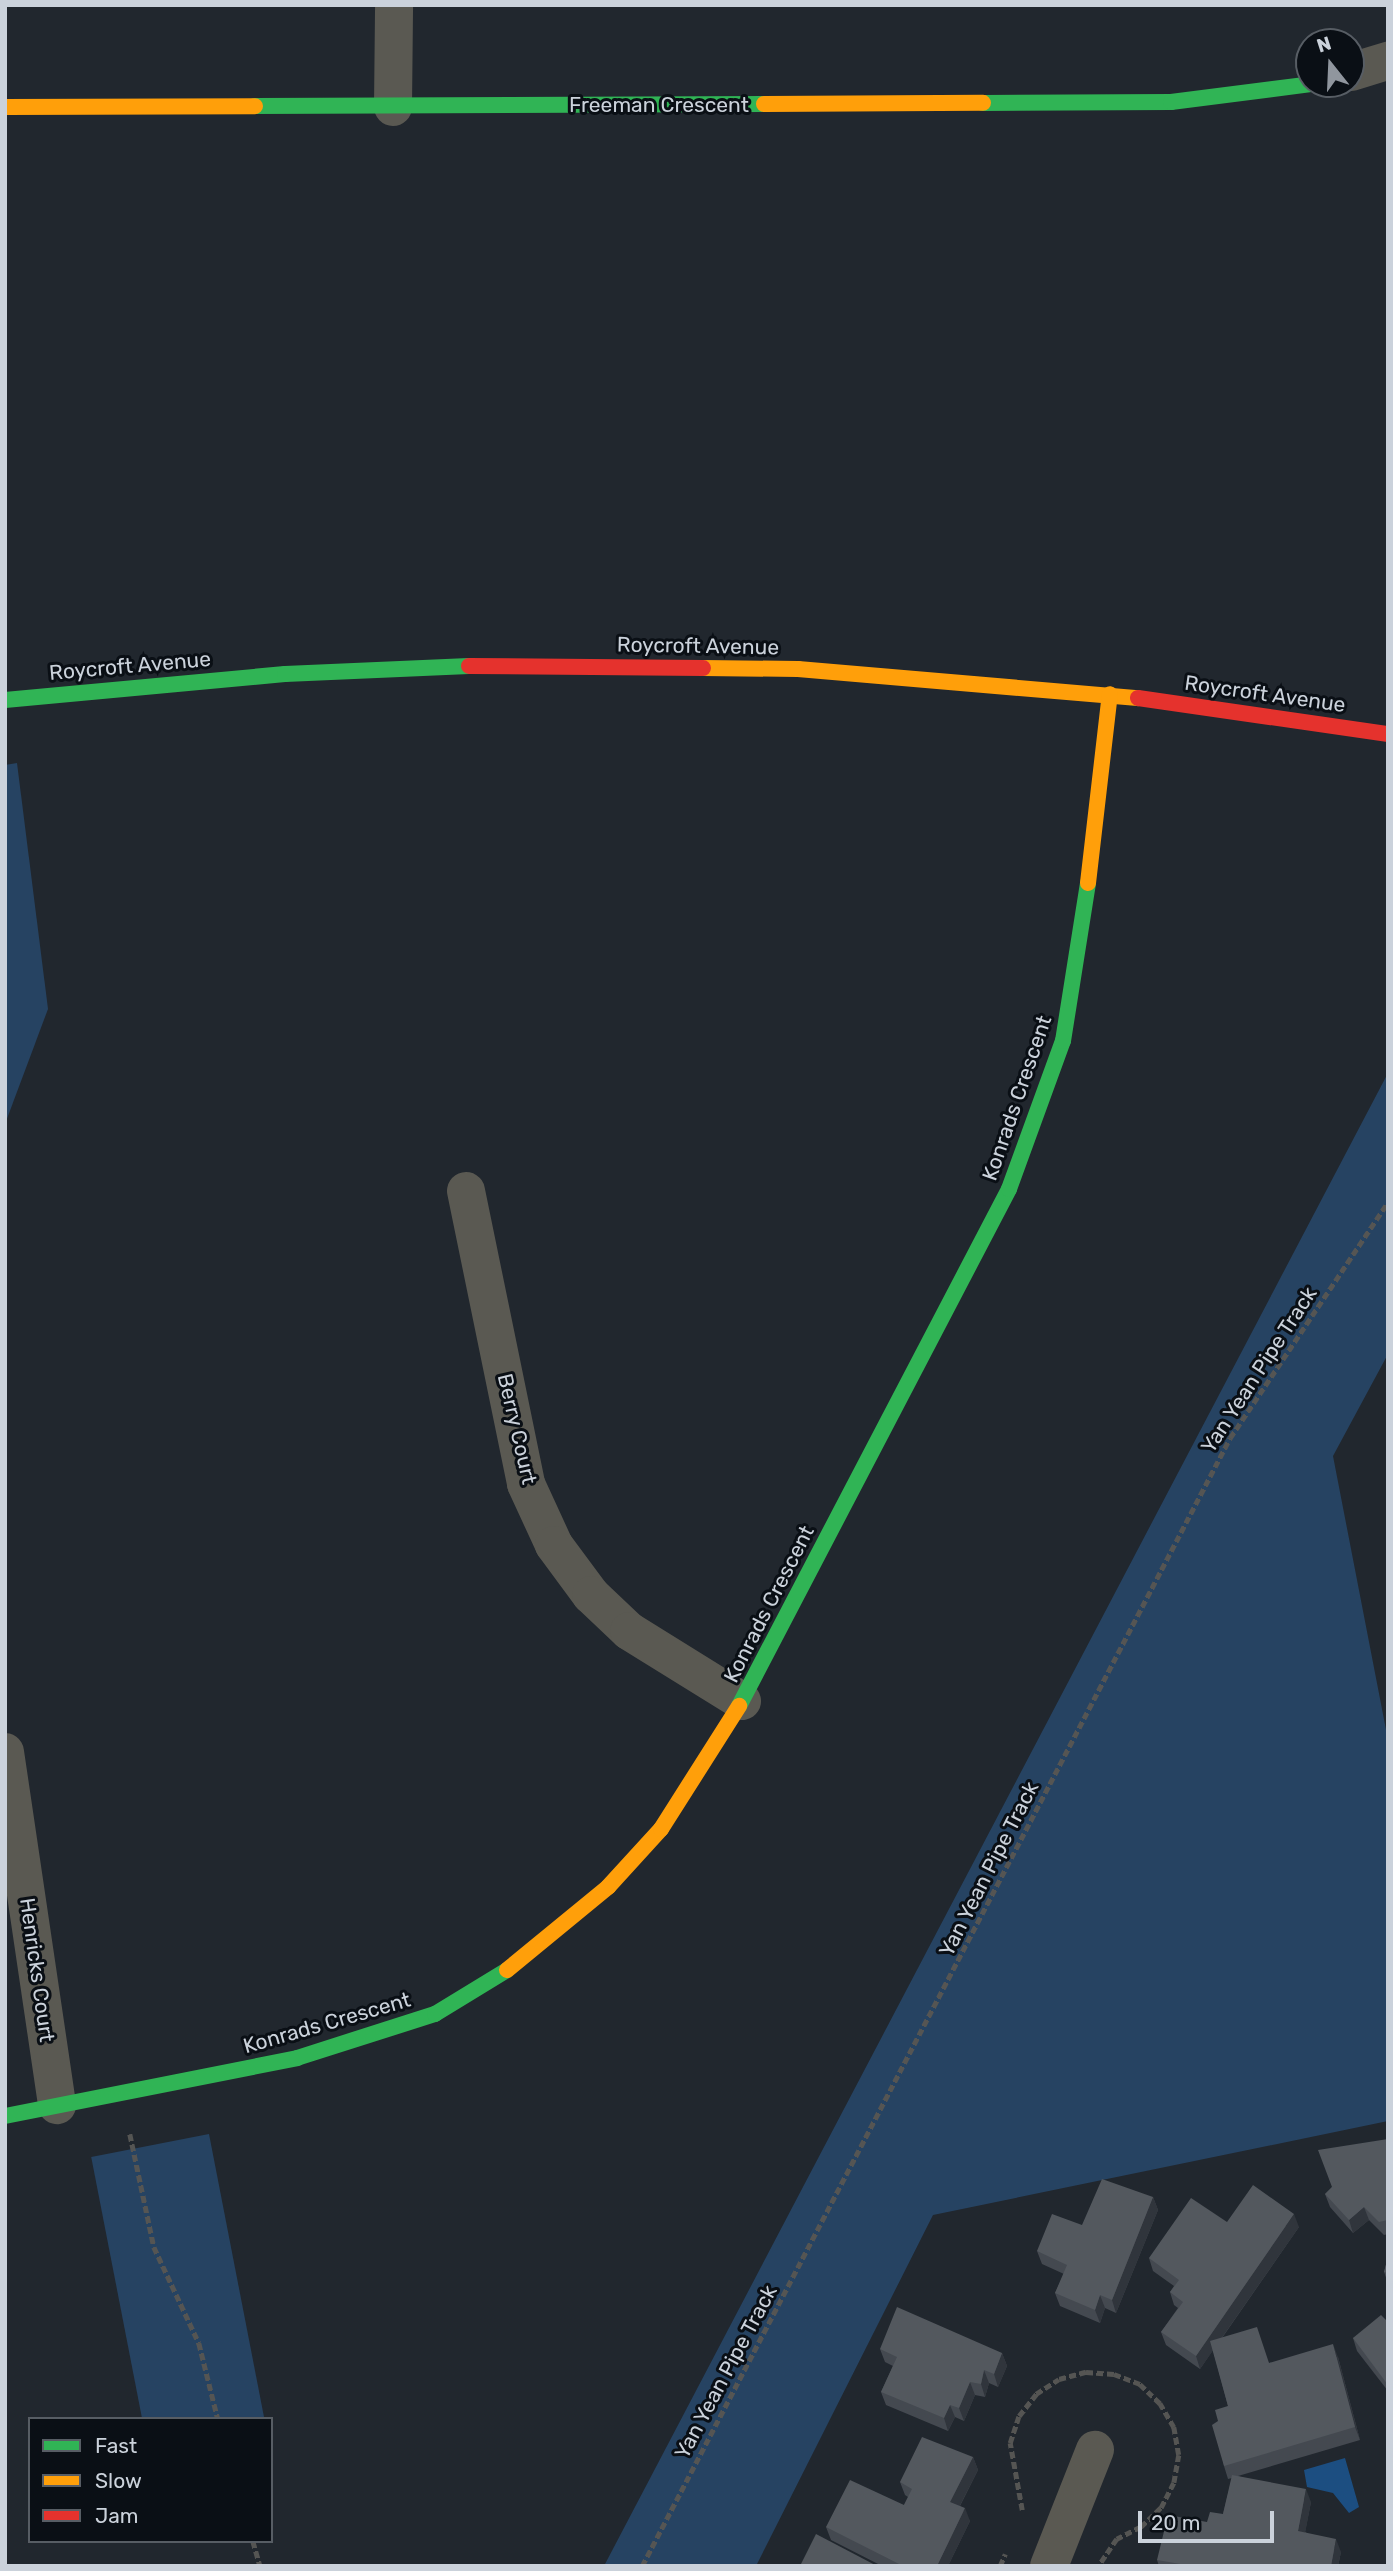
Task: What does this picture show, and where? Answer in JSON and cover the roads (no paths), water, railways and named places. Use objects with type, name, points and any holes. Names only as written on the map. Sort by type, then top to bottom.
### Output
[{"type":"street","points":[[393,107],[394,5]]},
{"type":"street","points":[[1365,68],[1388,61]]},
{"type":"street","name":"Freeman Crescent","points":[[5,107],[1171,102],[1295,86]]},
{"type":"street","name":"Roycroft Avenue","points":[[5,700],[285,674],[478,666],[798,669],[1110,694],[1388,734]]},
{"type":"street","name":"Konrads Crescent","points":[[5,2116],[297,2058],[368,2038],[435,2014],[486,1985],[598,1896],[652,1839],[706,1764],[742,1701],[1003,1201],[1063,1041],[1081,948],[1110,694]]},
{"type":"street","name":"Berry Court","points":[[466,1191],[526,1483],[554,1545],[592,1595],[629,1631],[742,1701]]},
{"type":"street","name":"Henricks Court","points":[[5,1752],[57,2105]]},
{"type":"street","points":[[1049,2566],[1095,2450]]}]
